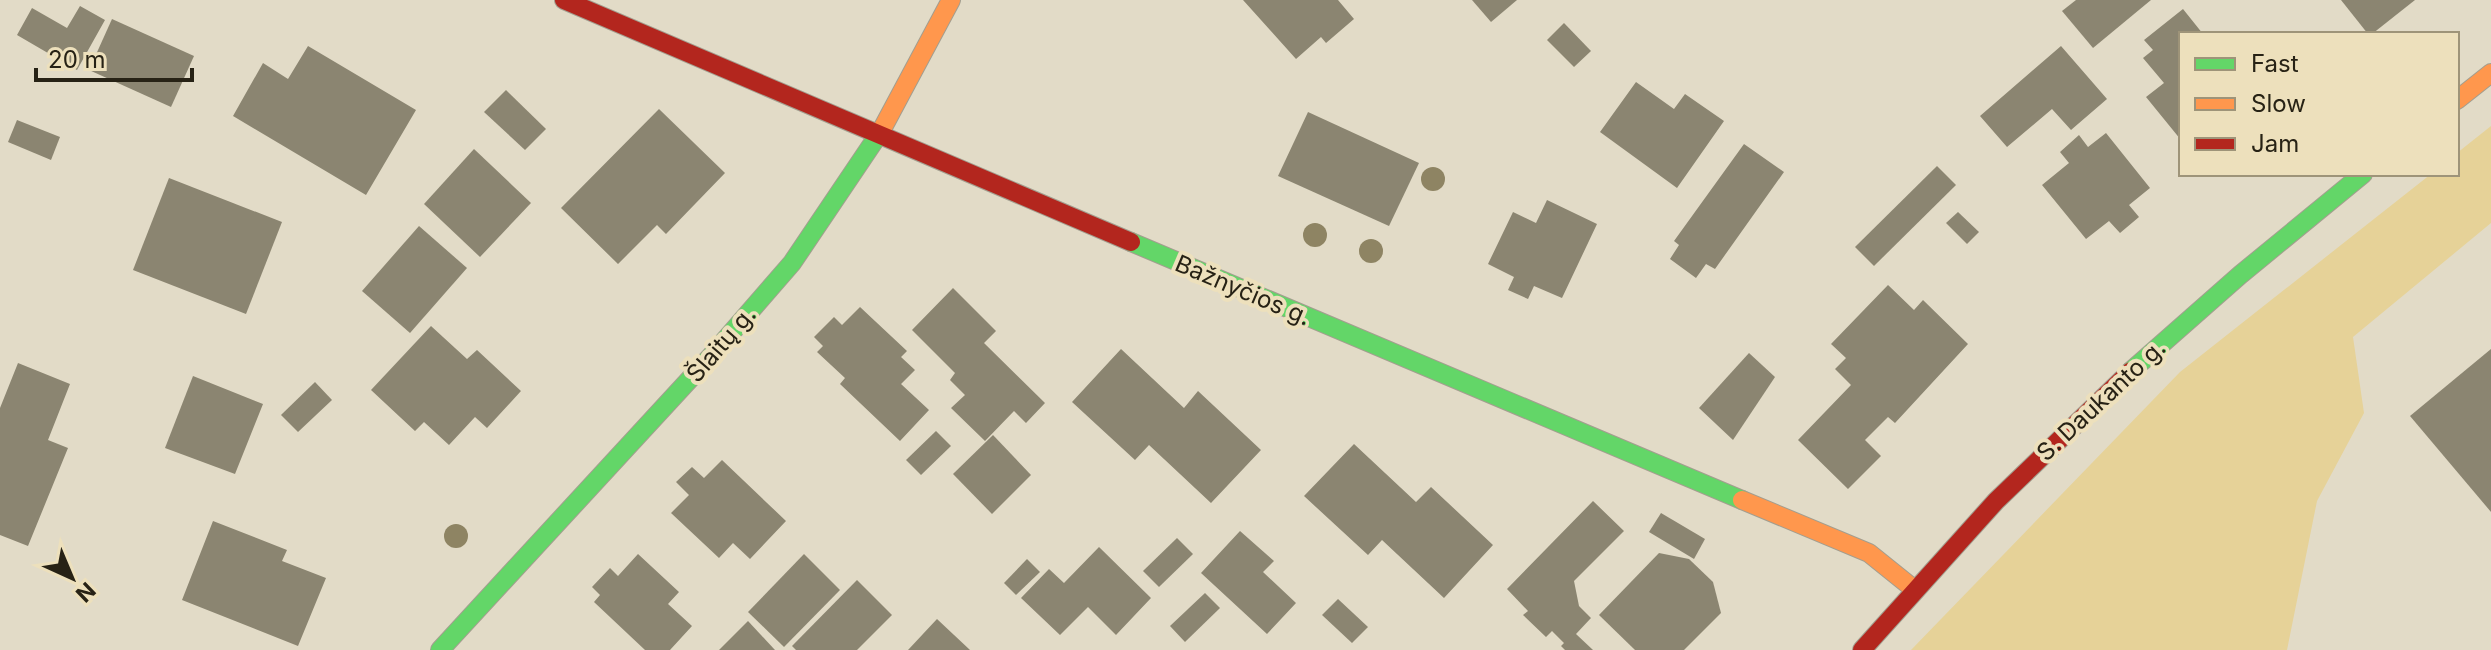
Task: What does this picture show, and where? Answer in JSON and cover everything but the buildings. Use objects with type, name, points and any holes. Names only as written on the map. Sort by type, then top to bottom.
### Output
[{"type":"street","name":"Bažnyčios g.","points":[[564,0],[1869,553],[1915,590]]},
{"type":"street","name":"Šlaitų g.","points":[[440,650],[712,355],[792,263],[879,136],[951,0]]},
{"type":"street","points":[[2459,98],[2491,73]]},
{"type":"street","name":"S. Daukanto g.","points":[[1862,650],[2041,456],[2147,356],[2291,231],[2360,176]]},
{"type":"shaded area","points":[[2491,126],[2491,223],[2353,337],[2364,413],[2317,501],[2287,650],[1911,650],[2180,372],[2428,176],[2459,176],[2459,151]]},
{"type":"traffic: fast","points":[[440,650],[712,355],[792,263],[881,131]]},
{"type":"traffic: fast","points":[[2131,371],[2240,275],[2361,176]]},
{"type":"traffic: fast","points":[[1131,242],[1742,500]]},
{"type":"traffic: slow","points":[[881,131],[951,0]]},
{"type":"traffic: slow","points":[[2459,98],[2491,73]]},
{"type":"traffic: slow","points":[[1742,500],[1869,553],[1915,590]]},
{"type":"traffic: jam","points":[[564,0],[1131,242]]},
{"type":"traffic: jam","points":[[1862,650],[1996,501],[2131,371]]}]
